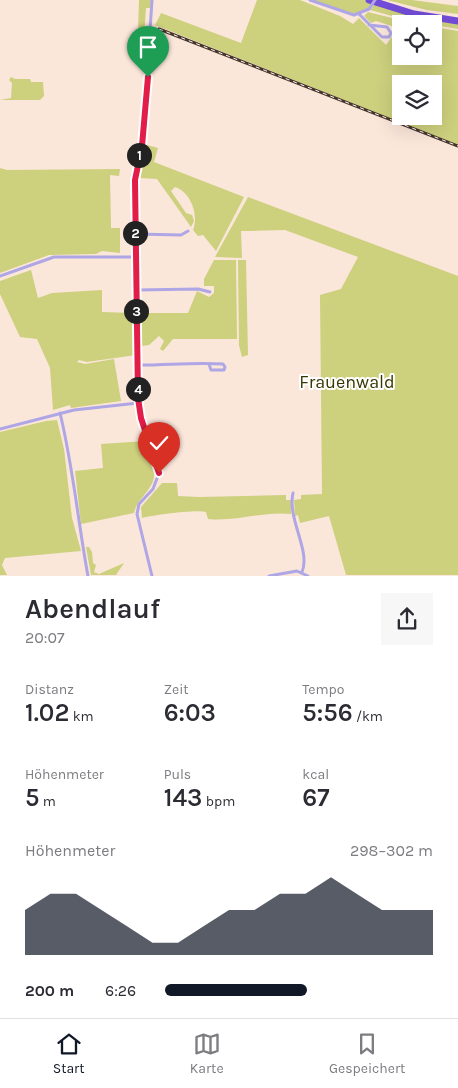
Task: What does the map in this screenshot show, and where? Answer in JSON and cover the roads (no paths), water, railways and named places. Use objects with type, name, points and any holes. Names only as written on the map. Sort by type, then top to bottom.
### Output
[{"type":"highway","points":[[369,0],[414,14],[458,20]]},
{"type":"highway","points":[[381,0],[415,10],[458,16]]},
{"type":"street","points":[[152,0],[143,140],[135,178],[138,403],[159,473],[156,483],[140,504],[137,512],[152,576]]},
{"type":"street","points":[[310,0],[347,14],[359,14],[369,9],[375,0]]},
{"type":"street","points":[[359,14],[369,25],[382,37],[389,37],[391,32],[387,27],[369,25]]},
{"type":"street","points":[[135,234],[181,234],[188,231]]},
{"type":"street","points":[[0,276],[54,258],[135,257]]},
{"type":"street","points":[[136,290],[198,289],[210,292]]},
{"type":"street","points":[[138,365],[209,364],[223,364],[225,367],[224,370],[211,370],[209,364]]},
{"type":"street","points":[[0,429],[60,413],[96,406],[138,403]]},
{"type":"street","points":[[60,413],[68,444],[80,540],[88,576]]},
{"type":"street","points":[[293,493],[292,513],[305,561],[302,572]]},
{"type":"street","points":[[269,576],[302,572],[308,576]]},
{"type":"railway","points":[[159,29],[458,146]]},
{"type":"park label","name":"Frauenwald","points":[[347,382]]}]
